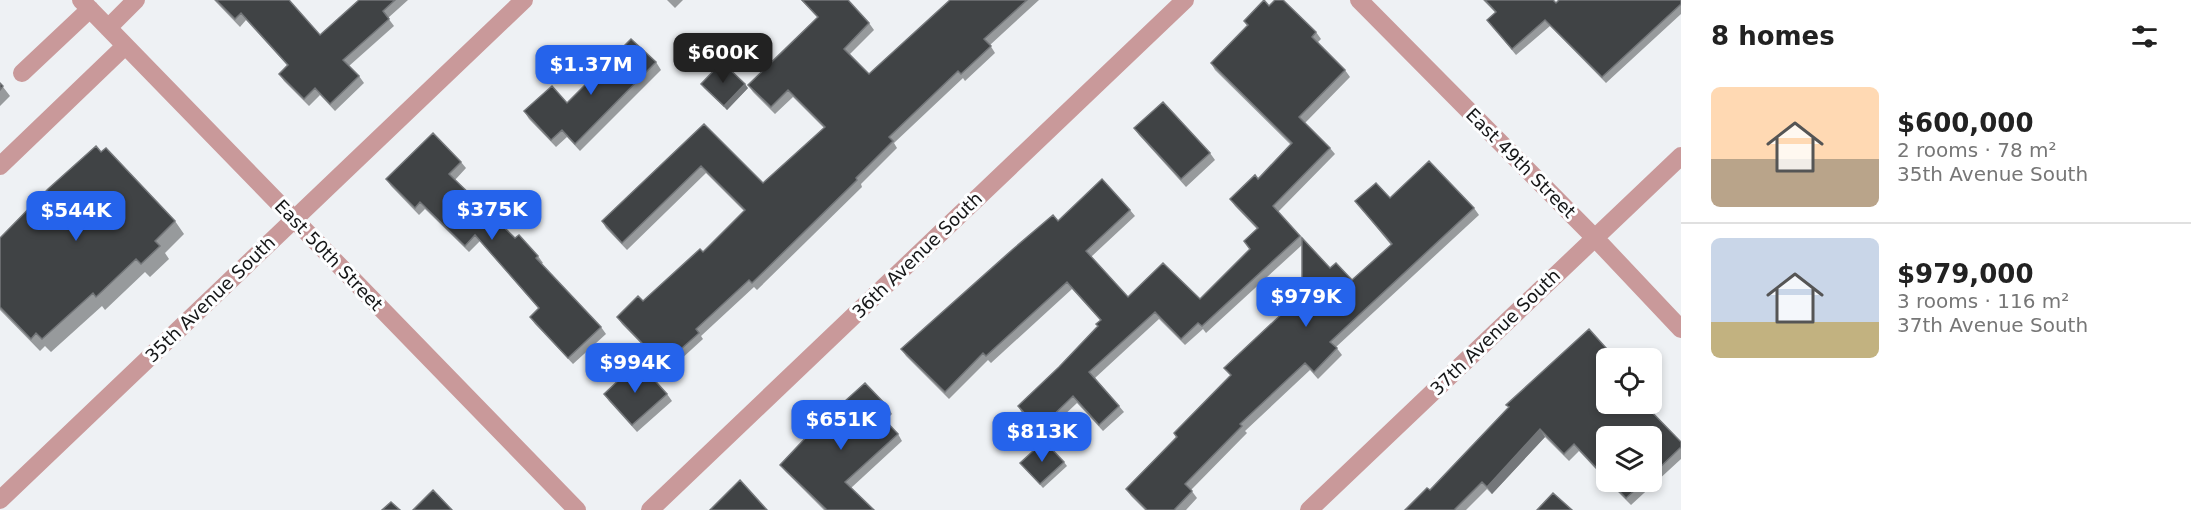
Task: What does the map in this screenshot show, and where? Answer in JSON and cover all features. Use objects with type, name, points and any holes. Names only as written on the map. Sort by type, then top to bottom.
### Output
[{"type":"street","points":[[108,28],[136,0]]},
{"type":"street","name":"35th Avenue South","points":[[0,500],[524,0]]},
{"type":"street","name":"36th Avenue South","points":[[650,510],[1185,0]]},
{"type":"street","name":"East 49th Street","points":[[1359,0],[1594,237],[1681,329]]},
{"type":"street","points":[[22,73],[85,5]]},
{"type":"street","name":"East 50th Street","points":[[85,5],[577,510]]},
{"type":"street","points":[[0,166],[125,46]]},
{"type":"street","name":"37th Avenue South","points":[[1309,510],[1681,156]]},
{"type":"building","points":[[216,0],[289,0],[320,35],[359,0],[395,0],[383,11],[389,19],[343,60],[359,76],[330,104],[315,88],[304,99],[279,74],[288,65],[241,13],[235,19]]},
{"type":"building","points":[[802,0],[848,0],[869,23],[844,49],[869,74],[950,0],[1027,0],[984,39],[991,46],[961,74],[958,71],[889,137],[893,141],[856,178],[857,180],[752,283],[749,280],[696,329],[699,333],[663,365],[617,317],[638,296],[643,301],[700,249],[703,252],[745,210],[701,166],[622,243],[602,221],[704,124],[763,183],[825,127],[788,90],[771,107],[748,85],[818,17]]},
{"type":"building","points":[[1264,0],[1269,6],[1275,0],[1283,0],[1316,32],[1312,37],[1345,70],[1299,117],[1330,148],[1273,206],[1300,236],[1202,326],[1198,323],[1181,339],[1155,312],[1089,372],[1119,406],[1099,425],[1073,396],[1039,429],[1018,406],[1059,367],[1101,320],[1067,282],[986,356],[983,353],[945,392],[901,349],[1053,215],[1058,221],[1102,179],[1130,210],[1086,251],[1128,297],[1163,263],[1200,299],[1250,249],[1244,241],[1258,228],[1230,199],[1255,175],[1258,179],[1292,143],[1211,63],[1248,25],[1244,21]]},
{"type":"building","points":[[1485,0],[1553,0],[1556,3],[1559,0],[1681,0],[1681,4],[1602,77],[1545,20],[1512,49],[1487,20],[1496,12]]},
{"type":"building","points":[[631,39],[656,62],[575,144],[562,130],[551,140],[524,111],[552,86],[567,103]]},
{"type":"building","points":[[722,62],[745,84],[724,106],[701,84]]},
{"type":"building","points":[[1163,102],[1210,153],[1181,179],[1134,128]]},
{"type":"building","points":[[433,133],[461,162],[449,174],[515,238],[519,235],[538,256],[536,258],[601,327],[568,358],[530,317],[539,308],[475,235],[465,246],[420,202],[415,208],[386,179]]},
{"type":"building","points":[[96,146],[101,152],[106,148],[175,221],[155,241],[160,246],[141,264],[136,259],[96,297],[93,293],[42,339],[36,333],[31,339],[0,307],[0,238],[48,189]]},
{"type":"building","points":[[1429,161],[1474,208],[1330,342],[1337,348],[1314,372],[1305,363],[1240,424],[1242,426],[1185,484],[1192,491],[1174,510],[1147,510],[1126,489],[1177,437],[1174,433],[1231,375],[1224,368],[1302,295],[1302,238],[1330,268],[1336,263],[1352,280],[1392,244],[1355,201],[1376,183],[1390,198]]},
{"type":"building","points":[[1589,329],[1606,348],[1596,348],[1596,414],[1654,414],[1681,442],[1681,447],[1662,465],[1662,426],[1596,426],[1596,467],[1574,444],[1564,454],[1540,429],[1487,487],[1482,482],[1454,510],[1405,510],[1427,488],[1430,490],[1509,407],[1506,405]]},
{"type":"building","points":[[638,362],[667,394],[632,425],[604,394]]},
{"type":"building","points":[[865,383],[888,407],[880,415],[898,434],[845,482],[874,510],[827,510],[780,465],[813,430]]},
{"type":"building","points":[[1044,441],[1064,462],[1040,484],[1020,463]]},
{"type":"building","points":[[740,480],[767,510],[710,510]]},
{"type":"building","points":[[433,490],[452,510],[413,510]]},
{"type":"building","points":[[1620,492],[1633,492],[1626,498]]},
{"type":"building","points":[[1553,493],[1572,510],[1537,510]]},
{"type":"building","points":[[391,502],[400,510],[382,510]]}]
